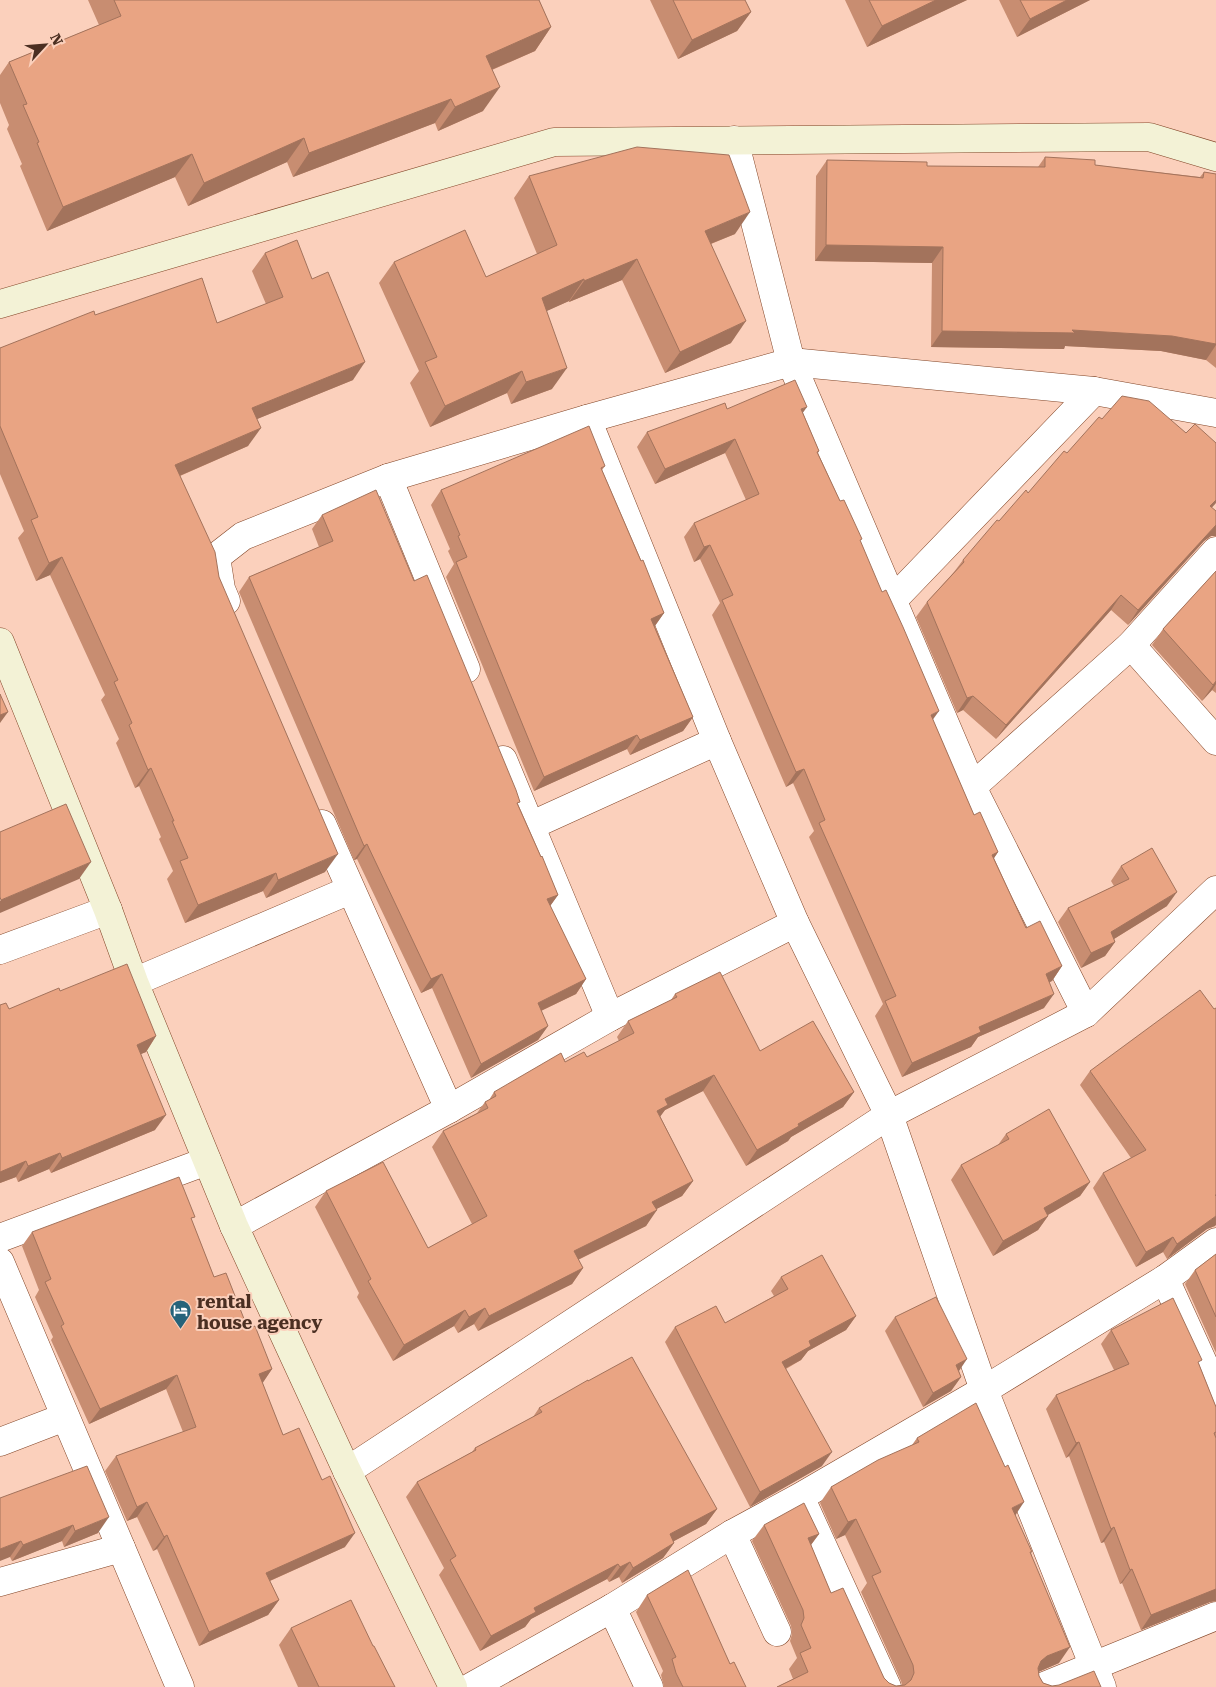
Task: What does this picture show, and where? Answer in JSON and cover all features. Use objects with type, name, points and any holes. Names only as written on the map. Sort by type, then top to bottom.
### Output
[{"type":"street","points":[[0,304],[554,142],[1149,137],[1216,158]]},
{"type":"street","points":[[734,140],[791,362],[972,787],[1086,1013]]},
{"type":"street","points":[[236,625],[221,589],[216,557],[243,536],[388,478],[587,419],[791,362],[1094,391],[1216,413]]},
{"type":"street","points":[[893,600],[1094,391]]},
{"type":"street","points":[[587,419],[717,741],[795,923],[888,1115],[984,1390],[1097,1677]]},
{"type":"street","points":[[388,478],[474,688]]},
{"type":"street","points":[[972,787],[1131,645],[1216,551]]},
{"type":"street","points":[[0,642],[108,910],[134,982],[234,1226],[347,1471],[453,1687]]},
{"type":"street","points":[[1131,645],[1216,741]]},
{"type":"street","points":[[492,734],[610,1017]]},
{"type":"street","points":[[530,826],[717,741]]},
{"type":"street","points":[[311,798],[350,890],[449,1109]]},
{"type":"street","points":[[134,982],[350,890]]},
{"type":"street","points":[[347,1471],[888,1115],[1086,1013],[1216,890]]},
{"type":"street","points":[[0,950],[108,910]]},
{"type":"street","points":[[234,1226],[449,1109],[610,1017],[795,923]]},
{"type":"street","points":[[0,1238],[207,1161]]},
{"type":"street","points":[[471,1687],[612,1608],[732,1534],[800,1497],[984,1390],[1165,1279],[1216,1242]]},
{"type":"street","points":[[0,1262],[180,1687]]},
{"type":"street","points":[[1165,1279],[1216,1391]]},
{"type":"street","points":[[0,1442],[65,1417]]},
{"type":"street","points":[[800,1497],[887,1687]]},
{"type":"street","points":[[732,1534],[777,1632]]},
{"type":"street","points":[[0,1582],[121,1548]]},
{"type":"street","points":[[612,1608],[649,1687]]},
{"type":"street","points":[[1042,1687],[1097,1677],[1216,1616]]},
{"type":"building","points":[[114,0],[539,0],[551,27],[486,56],[500,87],[455,107],[451,99],[309,153],[304,138],[204,183],[192,154],[63,207],[23,105],[27,104],[9,62],[121,16]]},
{"type":"building","points":[[673,0],[745,0],[751,12],[692,40]]},
{"type":"building","points":[[869,0],[936,0],[882,26]]},
{"type":"building","points":[[1020,0],[1067,0],[1030,19]]},
{"type":"building","points":[[637,147],[729,155],[750,212],[705,231],[746,321],[680,352],[637,259],[584,281],[584,279],[542,298],[567,368],[526,382],[522,371],[445,406],[425,362],[437,357],[394,262],[465,230],[486,277],[557,245],[529,176]]},
{"type":"building","points":[[1045,157],[1095,160],[1095,165],[1203,178],[1204,172],[1216,174],[1216,344],[1172,336],[1072,330],[1075,333],[942,331],[943,247],[826,245],[827,160],[927,162],[927,166],[1045,167]]},
{"type":"building","points":[[297,240],[312,279],[328,272],[365,362],[252,408],[261,428],[175,465],[215,552],[219,577],[338,854],[278,880],[276,873],[198,905],[180,861],[188,858],[151,768],[148,770],[129,725],[132,723],[114,682],[118,680],[62,557],[49,563],[31,520],[38,517],[0,426],[0,348],[94,311],[95,315],[202,278],[217,323],[283,297],[265,253]]},
{"type":"building","points":[[795,380],[807,407],[801,409],[819,451],[817,452],[840,501],[844,500],[862,539],[860,540],[882,592],[886,590],[903,627],[939,711],[931,715],[974,815],[980,812],[998,852],[992,855],[1026,928],[1040,921],[1062,966],[1046,974],[1054,994],[979,1027],[981,1032],[912,1063],[885,1001],[896,996],[819,823],[825,820],[804,769],[796,772],[722,600],[733,595],[710,545],[704,547],[694,523],[759,494],[735,439],[665,469],[647,432],[725,403],[727,409]]},
{"type":"building","points":[[1122,396],[1149,401],[1186,433],[1195,424],[1216,443],[1216,500],[1210,506],[1216,511],[1216,525],[1138,610],[1121,595],[1006,725],[973,696],[967,698],[927,602],[964,562],[963,560],[997,520],[999,521],[1026,490],[1028,493],[1064,451],[1067,453],[1099,417],[1102,419]]},
{"type":"building","points":[[589,426],[605,466],[601,468],[641,561],[643,560],[664,613],[651,619],[693,717],[640,740],[637,735],[544,777],[456,562],[467,557],[441,490]]},
{"type":"building","points":[[376,490],[414,581],[427,575],[516,790],[520,802],[517,803],[558,895],[547,899],[586,979],[538,1003],[548,1026],[481,1064],[442,974],[431,979],[367,844],[364,846],[249,577],[333,541],[322,515]]},
{"type":"building","points":[[1216,571],[1216,681],[1213,685],[1163,629]]},
{"type":"building","points":[[0,694],[8,712],[0,715]]},
{"type":"building","points":[[66,804],[91,862],[1,900],[0,832]]},
{"type":"building","points":[[1152,848],[1177,892],[1111,932],[1115,942],[1091,953],[1068,908],[1129,879],[1121,866]]},
{"type":"building","points":[[127,964],[156,1036],[137,1045],[166,1115],[62,1158],[60,1153],[28,1166],[26,1161],[0,1172],[0,1005],[6,1003],[9,1009],[59,988],[60,991]]},
{"type":"building","points":[[720,972],[760,1051],[813,1021],[854,1092],[757,1150],[714,1075],[665,1099],[668,1105],[657,1111],[693,1181],[652,1202],[657,1210],[574,1251],[583,1268],[489,1316],[485,1308],[469,1317],[465,1310],[404,1345],[368,1281],[371,1279],[326,1191],[383,1162],[428,1248],[487,1216],[443,1131],[488,1108],[485,1102],[496,1096],[494,1092],[561,1053],[565,1062],[584,1052],[587,1057],[634,1033],[628,1021],[677,997],[675,994]]},
{"type":"building","points":[[1200,990],[1214,1009],[1216,1008],[1216,1216],[1177,1244],[1173,1237],[1146,1252],[1103,1173],[1146,1150],[1090,1071]]},
{"type":"building","points":[[1049,1109],[1090,1182],[1044,1208],[1048,1216],[1003,1241],[961,1165],[1009,1139],[1006,1134]]},
{"type":"building","points":[[179,1177],[195,1217],[191,1218],[214,1277],[226,1273],[248,1329],[255,1326],[272,1369],[259,1374],[283,1435],[299,1428],[322,1480],[330,1476],[355,1533],[266,1573],[279,1600],[209,1632],[167,1535],[164,1537],[147,1502],[137,1507],[116,1456],[196,1427],[177,1375],[100,1409],[61,1326],[64,1324],[45,1282],[51,1279],[32,1232]]},
{"type":"building","points":[[1216,1254],[1216,1317],[1195,1270]]},
{"type":"building","points":[[822,1255],[856,1316],[809,1341],[811,1346],[782,1362],[832,1452],[760,1492],[675,1327],[716,1306],[725,1323],[788,1289],[781,1277]]},
{"type":"building","points":[[936,1297],[967,1359],[956,1365],[961,1377],[933,1393],[895,1317]]},
{"type":"building","points":[[1173,1298],[1202,1360],[1198,1362],[1216,1407],[1216,1432],[1214,1433],[1216,1438],[1216,1589],[1151,1615],[1132,1569],[1130,1570],[1114,1527],[1111,1529],[1079,1442],[1076,1443],[1056,1395],[1129,1364],[1111,1330]]},
{"type":"building","points":[[632,1357],[717,1509],[670,1534],[674,1543],[633,1568],[630,1562],[620,1567],[618,1564],[534,1608],[536,1612],[491,1636],[450,1560],[456,1556],[417,1482],[542,1412],[539,1408]]},
{"type":"building","points":[[976,1403],[1005,1467],[1008,1465],[1024,1502],[1012,1508],[1032,1552],[1030,1552],[1070,1647],[1047,1656],[1041,1661],[1038,1668],[1039,1676],[1043,1683],[1052,1686],[1094,1671],[1101,1687],[777,1687],[808,1672],[800,1653],[811,1648],[801,1625],[804,1618],[803,1610],[764,1525],[804,1503],[819,1534],[808,1538],[831,1593],[843,1588],[884,1678],[896,1686],[905,1685],[911,1680],[914,1673],[913,1665],[872,1576],[881,1572],[856,1519],[848,1522],[831,1487],[878,1460],[919,1442],[917,1438]]},
{"type":"building","points":[[87,1466],[109,1517],[75,1531],[73,1525],[23,1545],[21,1541],[0,1549],[0,1498]]},
{"type":"building","points":[[688,1570],[730,1664],[734,1662],[746,1687],[683,1687],[676,1673],[672,1659],[676,1657],[647,1595]]},
{"type":"building","points":[[351,1600],[395,1687],[319,1687],[291,1628]]},
{"type":"place","name":"rental house agency","points":[[181,1330]]}]
